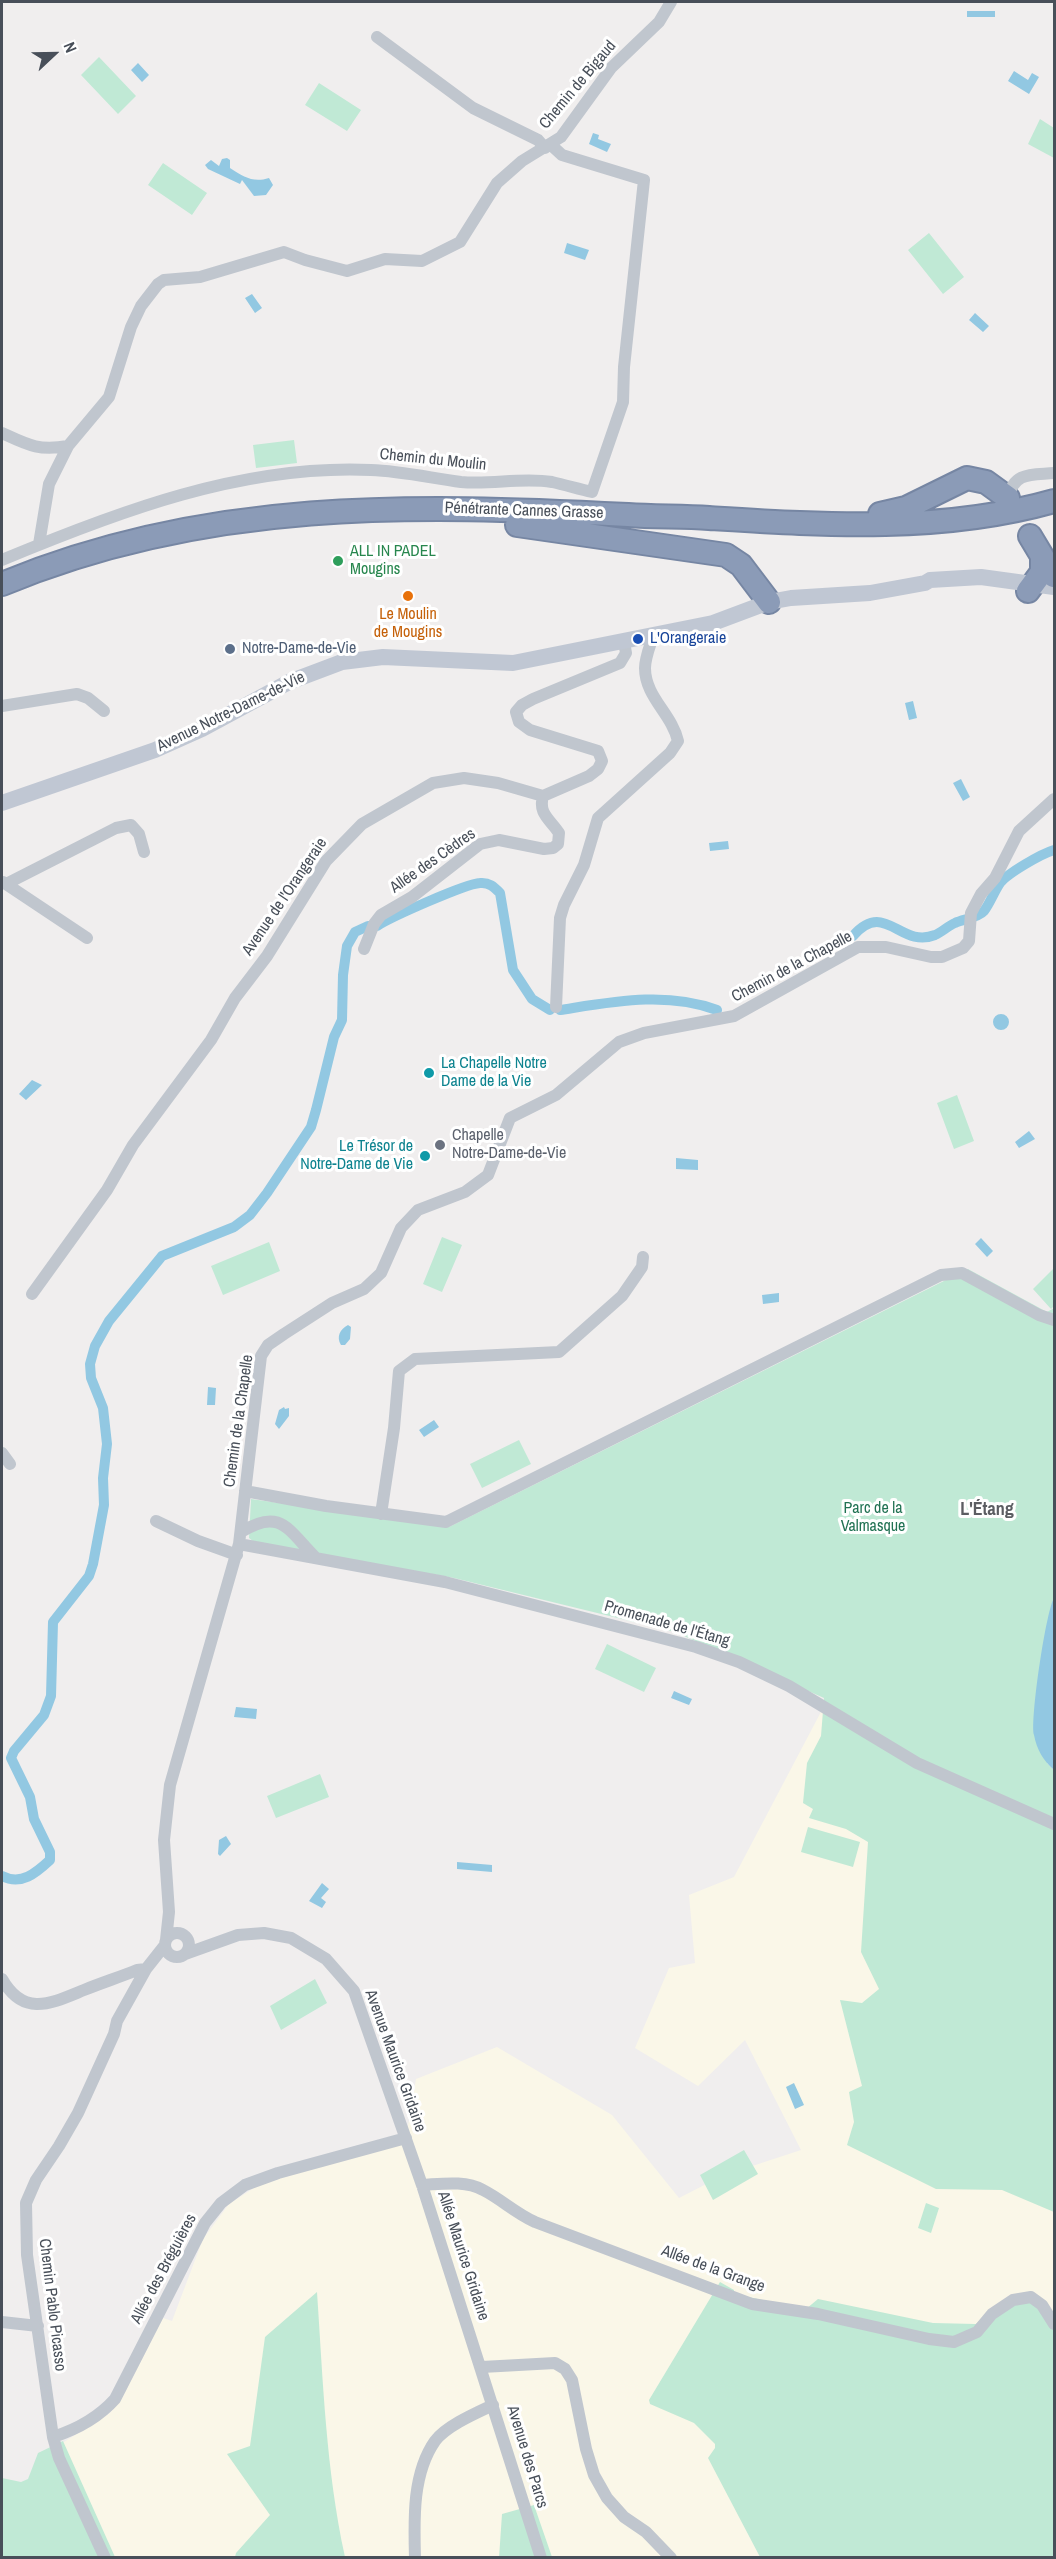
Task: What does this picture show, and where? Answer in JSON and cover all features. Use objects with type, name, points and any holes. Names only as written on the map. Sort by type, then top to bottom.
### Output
[{"type":"highway","points":[[709,518],[891,513],[920,502],[967,478],[986,482],[1008,498]]},
{"type":"highway","name":"Pénétrante Cannes Grasse","points":[[2,584],[57,562],[177,530],[252,518],[332,511],[432,508],[810,524],[909,522],[980,516],[1054,501]]},
{"type":"highway","name":"Pénétrante Cannes Grasse","points":[[2,598],[104,562],[162,546],[243,532],[333,524],[517,525],[854,538],[961,531],[1054,515]]},
{"type":"highway","points":[[517,525],[726,555],[741,565],[760,600]]},
{"type":"highway","points":[[1030,536],[1043,579]]},
{"type":"main road","name":"Avenue Notre-Dame-de-Vie","points":[[2,803],[144,755],[202,729],[289,682],[342,662],[384,657],[513,663],[713,622],[760,600],[870,593],[925,583],[931,585],[964,580],[1043,579],[1054,595]]},
{"type":"street","name":"Chemin de Bigaud","points":[[39,544],[49,484],[68,446],[109,397],[131,327],[141,306],[158,284],[164,280],[200,278],[284,252],[347,271],[385,259],[422,261],[460,242],[497,183],[522,161],[561,137],[611,68],[659,22],[671,2]]},
{"type":"street","points":[[376,37],[473,108],[548,146]]},
{"type":"street","name":"Chemin du Moulin","points":[[2,560],[39,544],[145,507],[222,484],[314,471],[369,470],[414,473],[462,482],[551,482],[592,492],[623,402],[624,367],[644,180],[562,155],[548,146]]},
{"type":"street","points":[[2,433],[32,447],[47,449],[68,446]]},
{"type":"street","points":[[1008,498],[1012,484],[1023,476],[1054,473]]},
{"type":"street","points":[[556,1007],[560,918],[567,898],[584,865],[598,818],[670,753],[678,741],[675,729],[648,687],[645,667],[653,636]]},
{"type":"street","points":[[543,796],[589,776],[598,769],[602,761],[598,751],[530,730],[519,722],[516,712],[522,705],[533,699],[620,663],[626,653],[624,642]]},
{"type":"street","points":[[2,706],[77,694],[88,698],[104,711]]},
{"type":"street","name":"Avenue de l'Orangeraie","points":[[32,1294],[106,1190],[133,1145],[211,1040],[247,980],[267,956],[326,861],[342,842],[362,824],[433,783],[464,778],[498,783],[543,796]]},
{"type":"street","name":"Allée des Cèdres","points":[[364,949],[372,928],[381,915],[412,897],[480,844],[499,840],[539,849],[553,848],[560,839],[559,832],[544,816],[541,805],[543,796]]},
{"type":"street","name":"Chemin de la Chapelle","points":[[166,1943],[169,1912],[164,1840],[170,1785],[239,1544],[261,1356],[268,1345],[332,1303],[364,1289],[381,1273],[400,1228],[418,1210],[465,1192],[488,1175],[510,1118],[556,1095],[619,1042],[644,1032],[734,1016],[858,947],[886,946],[919,955],[942,957],[963,948],[969,940],[971,918],[981,894],[994,878],[1019,831],[1054,799]]},
{"type":"street","points":[[4,882],[116,828],[131,825],[139,834],[144,852]]},
{"type":"street","points":[[4,882],[87,938]]},
{"type":"street","points":[[381,1514],[394,1428],[399,1371],[406,1364],[415,1359],[559,1352],[622,1296],[642,1267],[643,1257]]},
{"type":"street","points":[[245,1491],[381,1514],[441,1522],[452,1520],[941,1275],[962,1273],[1038,1315],[1054,1320]]},
{"type":"street","points":[[2,1453],[10,1464]]},
{"type":"street","points":[[239,1544],[265,1520],[279,1521],[316,1558]]},
{"type":"street","name":"Promenade de l'Étang","points":[[156,1521],[180,1534],[445,1582],[696,1647],[739,1662],[789,1686],[917,1763],[1054,1824]]},
{"type":"street","name":"Chemin de la Chapelle","points":[[169,1912],[183,1935]]},
{"type":"street","name":"Avenue Maurice Gridaine","points":[[180,1955],[209,1947],[216,1942],[238,1935],[264,1934],[291,1938],[327,1959],[354,1991],[412,2155]]},
{"type":"street","points":[[3,1986],[23,2000],[34,2004],[50,2004],[180,1955],[189,1944],[183,1935],[171,1935],[166,1943],[168,1953],[180,1955]]},
{"type":"street","name":"Avenue Maurice Gridaine","points":[[183,1935],[216,1942]]},
{"type":"street","name":"Chemin Pablo Picasso","points":[[105,2558],[59,2458],[53,2436],[27,2255],[26,2203],[36,2180],[78,2113],[114,2034],[117,2021],[144,1969],[166,1943]]},
{"type":"street","name":"Allée des Bréguières","points":[[53,2436],[72,2431],[88,2422],[103,2413],[115,2399],[205,2223],[221,2203],[244,2185],[278,2173],[406,2138]]},
{"type":"street","name":"Allée Maurice Gridaine","points":[[412,2155],[482,2367]]},
{"type":"street","name":"Allée de la Grange","points":[[422,2185],[458,2184],[481,2188],[517,2214],[534,2222],[752,2304],[818,2314],[929,2339],[954,2342],[977,2332],[992,2314],[1012,2300],[1031,2297],[1042,2305],[1054,2323]]},
{"type":"street","points":[[2,2322],[38,2326]]},
{"type":"street","points":[[482,2367],[555,2363],[565,2369],[576,2392],[586,2449],[594,2475],[607,2498],[624,2517],[646,2532],[671,2558]]},
{"type":"street","name":"Avenue des Parcs","points":[[482,2367],[541,2558]]},
{"type":"street","points":[[415,2558],[414,2512],[424,2462],[436,2440],[463,2420],[493,2405]]},
{"type":"shaded area","points":[[823,1708],[1054,1826],[1054,2557],[105,2557],[56,2447],[110,2413],[124,2394],[163,2318],[172,2321],[203,2239],[229,2204],[257,2186],[406,2138],[416,2079],[497,2047],[612,2115],[679,2198],[722,2176],[801,2150],[745,2040],[698,2086],[635,2048],[669,1968],[695,1963],[689,1895],[734,1877]]},
{"type":"green space","points":[[99,57],[136,96],[118,114],[81,75]]},
{"type":"green space","points":[[319,83],[361,110],[347,131],[305,105]]},
{"type":"green space","points":[[1040,119],[1054,128],[1054,158],[1028,144]]},
{"type":"green space","points":[[163,163],[207,193],[192,215],[148,185]]},
{"type":"green space","points":[[929,233],[964,277],[943,294],[908,250]]},
{"type":"green space","points":[[294,440],[297,463],[256,468],[253,445]]},
{"type":"green space","points":[[957,1095],[974,1141],[954,1149],[937,1103]]},
{"type":"green space","points":[[442,1237],[462,1245],[442,1292],[423,1284]]},
{"type":"green space","points":[[269,1242],[280,1271],[223,1295],[211,1266]]},
{"type":"green space","points":[[1054,1268],[1054,1306],[1051,1309],[1033,1289]]},
{"type":"green space","name":"Parc de la Valmasque","points":[[968,1269],[1047,1312],[1054,1308],[1054,1756],[1047,1763],[1054,1770],[1054,2212],[1002,2190],[936,2189],[847,2145],[854,2122],[849,2092],[862,2086],[840,2000],[862,2003],[879,1989],[861,1952],[868,1842],[846,1829],[809,1818],[813,1809],[803,1803],[807,1763],[821,1736],[824,1698],[675,1632],[454,1578],[254,1542],[249,1538],[251,1499],[449,1527]]},
{"type":"green space","points":[[519,1440],[531,1464],[482,1488],[470,1464]]},
{"type":"green space","points":[[607,1644],[656,1668],[644,1692],[595,1669]]},
{"type":"green space","points":[[320,1774],[329,1797],[276,1818],[267,1796]]},
{"type":"green space","points":[[808,1827],[860,1842],[853,1867],[801,1852]]},
{"type":"green space","points":[[315,1979],[327,2003],[281,2030],[270,2006]]},
{"type":"green space","points":[[744,2150],[758,2174],[713,2200],[700,2175]]},
{"type":"green space","points":[[926,2203],[939,2208],[931,2233],[918,2228]]},
{"type":"green space","points":[[720,2282],[734,2290],[734,2294],[806,2309],[818,2299],[933,2323],[976,2324],[1004,2300],[1019,2294],[1028,2294],[1042,2300],[1054,2313],[1054,2557],[760,2557],[708,2458],[715,2444],[694,2423],[650,2404],[649,2400]]},
{"type":"green space","points":[[317,2292],[329,2458],[345,2557],[235,2557],[270,2515],[227,2454],[250,2446],[265,2337]]},
{"type":"green space","points":[[63,2441],[115,2557],[2,2557],[2,2478],[21,2482],[28,2479],[38,2453]]},
{"type":"green space","points":[[534,2505],[552,2557],[499,2558],[502,2514]]},
{"type":"water","points":[[967,11],[995,11],[995,17],[967,17]]},
{"type":"water","points":[[138,63],[149,75],[142,82],[131,70]]},
{"type":"water","points":[[1014,71],[1028,80],[1032,73],[1039,77],[1029,94],[1008,81]]},
{"type":"water","points":[[593,133],[599,135],[598,139],[611,144],[607,152],[589,144]]},
{"type":"water","points":[[222,159],[230,160],[230,168],[244,176],[258,180],[269,178],[273,185],[266,195],[254,196],[242,180],[240,184],[208,169],[205,165],[211,160],[219,166]]},
{"type":"water","points":[[567,243],[589,250],[585,260],[564,253]]},
{"type":"water","points":[[252,294],[262,308],[255,313],[245,298]]},
{"type":"water","points":[[975,313],[989,326],[983,332],[969,320]]},
{"type":"water","points":[[913,701],[917,718],[909,720],[905,703]]},
{"type":"water","points":[[961,779],[970,797],[963,801],[953,783]]},
{"type":"water","points":[[728,841],[729,849],[710,851],[709,843]]},
{"type":"water","points":[[998,1014],[1004,1014],[1009,1022],[1007,1028],[998,1030],[993,1025],[993,1019]]},
{"type":"water","points":[[32,1080],[42,1085],[26,1100],[19,1094]]},
{"type":"water","points":[[1029,1131],[1035,1139],[1019,1148],[1015,1142]]},
{"type":"water","points":[[676,1158],[698,1160],[698,1170],[676,1169]]},
{"type":"water","points":[[981,1238],[993,1251],[987,1257],[975,1244]]},
{"type":"water","points":[[779,1293],[779,1302],[763,1304],[762,1295]]},
{"type":"water","points":[[348,1325],[351,1327],[350,1339],[345,1345],[341,1345],[340,1333]]},
{"type":"water","points":[[208,1387],[216,1388],[215,1405],[207,1405]]},
{"type":"water","points":[[284,1407],[289,1408],[289,1416],[279,1429],[275,1424],[279,1410]]},
{"type":"water","points":[[434,1420],[439,1427],[424,1437],[419,1430]]},
{"type":"water","points":[[1054,1598],[1054,1770],[1039,1750],[1033,1725],[1043,1643]]},
{"type":"water","points":[[674,1691],[692,1699],[689,1705],[671,1698]]},
{"type":"water","points":[[236,1707],[257,1709],[256,1719],[234,1717]]},
{"type":"water","points":[[226,1836],[231,1844],[220,1856],[218,1854],[219,1840]]},
{"type":"water","points":[[457,1862],[492,1865],[492,1872],[457,1869]]},
{"type":"water","points":[[322,1883],[329,1889],[321,1898],[326,1902],[322,1908],[309,1901]]},
{"type":"water","points":[[794,2083],[804,2105],[795,2109],[786,2087]]},
{"type":"waterway","points":[[853,936],[864,926],[874,922],[884,923],[912,936],[923,938],[935,935],[955,923],[981,913],[1004,879],[1025,864],[1054,850]]},
{"type":"waterway","points":[[2,1876],[9,1879],[22,1879],[50,1860],[50,1852],[34,1819],[30,1797],[11,1758],[14,1751],[44,1715],[51,1696],[53,1622],[89,1576],[93,1564],[104,1505],[103,1478],[107,1444],[103,1408],[91,1378],[90,1364],[95,1346],[109,1321],[162,1256],[234,1227],[250,1215],[311,1127],[334,1037],[342,1020],[343,975],[347,946],[355,932],[368,926],[377,926],[460,889],[480,883],[489,884],[500,893],[513,970],[532,999],[550,1010]]},
{"type":"waterway","points":[[560,1010],[639,1000],[678,1001],[717,1010]]},
{"type":"place","name":"ALL IN PADEL Mougins","points":[[338,561]]},
{"type":"place","name":"Le Moulin de Mougins","points":[[408,596]]},
{"type":"place","name":"L'Orangeraie","points":[[638,639]]},
{"type":"place","name":"Notre-Dame-de-Vie","points":[[230,649]]},
{"type":"place","name":"La Chapelle Notre Dame de la Vie","points":[[429,1073]]},
{"type":"place","name":"Chapelle Notre-Dame-de-Vie","points":[[440,1145]]},
{"type":"place","name":"Le Trésor de Notre-Dame de Vie","points":[[425,1156]]},
{"type":"district","name":"L'Étang","points":[[987,1510]]}]
